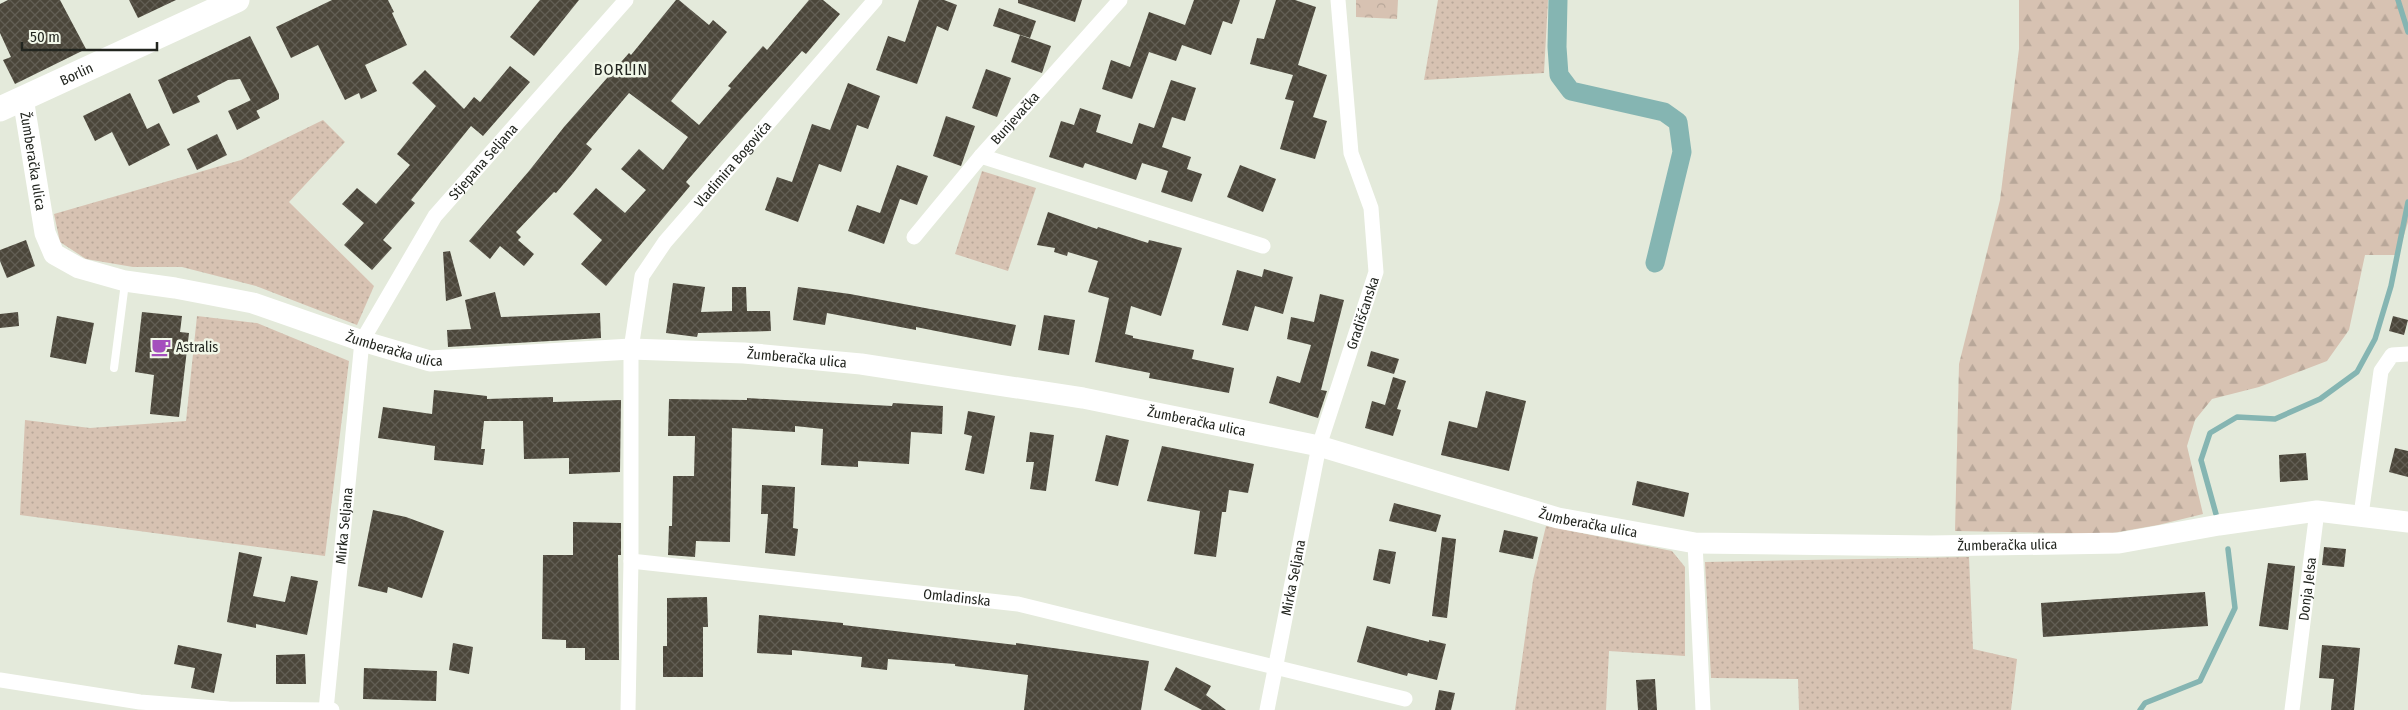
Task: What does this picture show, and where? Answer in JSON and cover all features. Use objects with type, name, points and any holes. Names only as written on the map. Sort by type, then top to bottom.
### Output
[{"type":"main road","name":"Borlin","points":[[6,105],[237,0]]},
{"type":"main road","name":"Žumberačka ulica","points":[[6,105],[45,233],[54,254],[79,268],[125,281],[175,288],[253,303],[362,341],[430,361],[631,349],[744,352],[861,364],[1083,398],[1319,446],[1558,518],[1695,543],[1931,546],[2119,543],[2219,525],[2317,511]]},
{"type":"main road","points":[[2317,511],[2408,522]]},
{"type":"street","name":"Stjepana Seljana","points":[[362,341],[435,216],[626,0]]},
{"type":"street","name":"Vladimira Bogovića","points":[[628,710],[631,561],[631,349],[642,276],[665,242],[874,0]]},
{"type":"street","name":"Bunjevačka","points":[[914,237],[981,156],[1120,0]]},
{"type":"street","name":"Gradišćanska","points":[[1319,446],[1376,272],[1371,208],[1351,153],[1338,0]]},
{"type":"street","points":[[981,156],[1263,246]]},
{"type":"street","name":"Mirka Seljana","points":[[326,710],[362,341]]},
{"type":"street","points":[[2361,515],[2381,371],[2392,355],[2408,354]]},
{"type":"street","name":"Mirka Seljana","points":[[1267,710],[1319,446]]},
{"type":"street","name":"Donja Jelsa","points":[[2292,710],[2317,511]]},
{"type":"street","points":[[1695,543],[1702,710]]},
{"type":"street","name":"Omladinska","points":[[631,561],[1018,604],[1405,699]]},
{"type":"street","points":[[0,680],[140,702],[229,709],[332,710]]},
{"type":"lane","points":[[114,368],[125,281]]},
{"type":"green space","points":[[1356,0],[1398,0],[1397,19],[1356,17]]},
{"type":"green space","points":[[1438,0],[1548,0],[1544,73],[1424,80]]},
{"type":"green space","points":[[2019,0],[2408,0],[2408,222],[2398,255],[2365,255],[2349,330],[2327,361],[2259,387],[2212,399],[2195,420],[2187,446],[2203,514],[2158,525],[2107,534],[1955,531],[1959,364],[2000,200],[2019,49]]},
{"type":"green space","points":[[323,120],[345,142],[289,202],[374,286],[357,325],[256,286],[182,267],[133,267],[86,259],[60,242],[54,214],[241,160]]},
{"type":"green space","points":[[982,171],[1036,188],[1008,271],[955,254]]},
{"type":"green space","points":[[197,316],[257,323],[349,361],[325,556],[20,515],[25,420],[90,428],[186,421]]},
{"type":"green space","points":[[1546,526],[1672,551],[1685,567],[1685,656],[1609,651],[1606,710],[1515,710],[1533,580]]},
{"type":"green space","points":[[1969,557],[1973,649],[2017,659],[2011,710],[1799,710],[1798,679],[1711,678],[1705,562]]},
{"type":"building","points":[[8,0],[60,0],[86,49],[15,84],[3,60],[11,57],[0,33],[0,4]]},
{"type":"building","points":[[129,0],[176,0],[138,18]]},
{"type":"building","points":[[332,0],[388,0],[407,45],[365,65],[377,91],[361,99],[359,93],[345,100],[318,45],[291,58],[276,27]]},
{"type":"building","points":[[540,0],[579,0],[534,56],[510,37]]},
{"type":"building","points":[[676,0],[679,0],[709,25],[713,20],[727,32],[671,101],[699,125],[731,88],[728,86],[763,46],[767,50],[809,0],[823,0],[840,14],[806,54],[802,51],[686,182],[690,186],[606,286],[581,264],[602,240],[573,214],[596,188],[625,213],[646,190],[621,169],[639,149],[663,170],[688,137],[629,93],[586,144],[592,149],[573,173],[556,193],[554,192],[516,232],[521,237],[518,240],[534,254],[524,266],[500,246],[490,259],[469,241],[564,127],[629,53],[631,55]]},
{"type":"building","points":[[919,0],[944,0],[957,5],[948,31],[937,26],[917,84],[876,70],[888,36],[905,42]]},
{"type":"building","points":[[1018,0],[1082,0],[1075,22],[1018,3]]},
{"type":"building","points":[[1194,0],[1240,0],[1232,24],[1223,21],[1211,55],[1182,45],[1176,61],[1149,52],[1132,99],[1102,89],[1111,60],[1130,67],[1149,12],[1185,25]]},
{"type":"building","points":[[1276,0],[1295,0],[1316,7],[1298,65],[1327,75],[1313,117],[1327,121],[1315,159],[1280,149],[1294,101],[1285,99],[1293,75],[1250,64],[1257,38],[1264,39]]},
{"type":"building","points":[[999,8],[1036,21],[1030,38],[993,26]]},
{"type":"building","points":[[1020,35],[1051,46],[1042,73],[1011,62]]},
{"type":"building","points":[[250,36],[279,94],[279,99],[256,111],[240,79],[228,80],[197,96],[200,102],[173,114],[158,80]]},
{"type":"building","points":[[510,66],[530,82],[483,136],[471,126],[411,200],[415,203],[383,240],[392,248],[372,270],[344,245],[364,223],[342,204],[357,188],[376,204],[410,165],[397,154],[436,106],[412,83],[425,70],[464,109],[474,97],[480,102]]},
{"type":"building","points":[[986,69],[1011,78],[997,117],[972,108]]},
{"type":"building","points":[[1171,80],[1196,88],[1185,121],[1172,117],[1162,147],[1191,157],[1187,169],[1202,174],[1192,202],[1161,192],[1168,171],[1142,163],[1136,180],[1085,163],[1083,168],[1049,157],[1061,121],[1074,125],[1080,108],[1101,115],[1096,132],[1132,144],[1139,123],[1154,128]]},
{"type":"building","points":[[848,83],[880,96],[868,129],[857,125],[841,172],[819,164],[798,222],[765,210],[777,177],[792,182],[812,124],[830,130]]},
{"type":"building","points":[[130,93],[147,129],[159,123],[170,145],[129,166],[112,132],[95,141],[83,116]]},
{"type":"building","points":[[251,100],[260,118],[237,130],[228,111]]},
{"type":"building","points":[[946,116],[975,126],[961,166],[933,156]]},
{"type":"building","points":[[217,134],[227,155],[197,170],[187,149]]},
{"type":"building","points":[[897,165],[928,176],[917,205],[900,199],[884,244],[848,231],[857,205],[880,213]]},
{"type":"building","points":[[1240,165],[1276,179],[1263,212],[1227,197]]},
{"type":"building","points":[[1048,212],[1097,229],[1098,227],[1148,243],[1149,240],[1182,248],[1161,316],[1131,306],[1125,334],[1133,336],[1133,338],[1194,350],[1192,359],[1234,368],[1229,393],[1149,378],[1150,373],[1095,362],[1109,298],[1088,292],[1098,261],[1068,252],[1067,256],[1054,252],[1055,248],[1037,245]]},
{"type":"building","points":[[26,240],[35,266],[7,278],[0,261],[0,250]]},
{"type":"building","points":[[450,251],[462,296],[446,301],[443,252]]},
{"type":"building","points":[[1264,269],[1293,277],[1283,314],[1255,306],[1248,331],[1222,325],[1237,270],[1262,277]]},
{"type":"building","points":[[673,283],[705,287],[701,312],[732,311],[732,287],[746,287],[747,311],[770,311],[771,331],[698,333],[697,337],[666,333]]},
{"type":"building","points":[[798,287],[850,294],[1016,325],[1011,346],[916,327],[916,330],[827,313],[825,325],[793,320]]},
{"type":"building","points":[[495,292],[501,317],[600,313],[601,338],[448,347],[447,330],[471,329],[465,300]]},
{"type":"building","points":[[1320,294],[1344,300],[1321,390],[1327,391],[1318,418],[1269,403],[1277,376],[1300,383],[1311,345],[1287,339],[1291,317],[1314,322]]},
{"type":"building","points":[[18,312],[19,326],[0,328],[0,314]]},
{"type":"building","points":[[142,312],[182,316],[180,332],[189,333],[179,417],[150,414],[154,375],[135,372]]},
{"type":"building","points":[[1044,315],[1075,320],[1069,355],[1038,350]]},
{"type":"building","points":[[57,316],[94,323],[86,364],[50,357]]},
{"type":"building","points":[[2393,316],[2408,320],[2404,335],[2389,331]]},
{"type":"building","points":[[1371,351],[1399,359],[1394,374],[1367,366]]},
{"type":"building","points":[[1393,377],[1406,381],[1397,409],[1401,410],[1393,436],[1365,428],[1372,401],[1385,405]]},
{"type":"building","points":[[434,390],[487,396],[487,399],[553,397],[553,402],[621,400],[620,472],[569,474],[569,458],[524,459],[523,421],[484,421],[481,449],[485,449],[483,465],[434,460],[435,446],[378,438],[383,407],[432,414]]},
{"type":"building","points":[[1486,391],[1526,401],[1509,471],[1441,455],[1449,421],[1477,428]]},
{"type":"building","points":[[747,398],[892,406],[893,403],[943,406],[942,434],[911,432],[909,464],[858,461],[858,467],[821,465],[823,429],[795,426],[795,432],[732,428],[730,542],[696,541],[695,557],[668,555],[669,526],[672,526],[673,476],[694,476],[695,436],[668,436],[669,399],[747,400]]},
{"type":"building","points":[[968,411],[995,416],[984,474],[965,470],[972,436],[964,434]]},
{"type":"building","points":[[1030,432],[1054,435],[1046,491],[1030,489],[1034,462],[1026,462]]},
{"type":"building","points":[[1106,435],[1129,440],[1118,486],[1095,481]]},
{"type":"building","points":[[1162,446],[1254,464],[1248,493],[1229,490],[1226,512],[1222,512],[1216,557],[1194,554],[1200,511],[1147,501]]},
{"type":"building","points":[[2395,448],[2408,451],[2408,477],[2389,472]]},
{"type":"building","points":[[2306,453],[2308,480],[2280,482],[2279,455]]},
{"type":"building","points":[[1637,481],[1689,493],[1684,517],[1632,505]]},
{"type":"building","points":[[762,485],[795,487],[793,528],[798,529],[795,556],[765,553],[768,514],[761,514]]},
{"type":"building","points":[[1394,503],[1441,515],[1436,532],[1389,521]]},
{"type":"building","points":[[373,510],[406,517],[444,531],[422,598],[388,587],[387,593],[358,586]]},
{"type":"building","points":[[573,522],[621,523],[621,555],[618,555],[619,660],[585,660],[585,648],[566,648],[566,640],[542,639],[543,555],[573,555]]},
{"type":"building","points":[[1504,530],[1538,537],[1533,559],[1499,552]]},
{"type":"building","points":[[1442,537],[1456,539],[1447,618],[1432,616]]},
{"type":"building","points":[[2324,547],[2346,549],[2344,567],[2322,565]]},
{"type":"building","points":[[1379,549],[1396,552],[1390,584],[1373,580]]},
{"type":"building","points":[[239,552],[262,557],[253,596],[285,602],[291,576],[318,581],[307,635],[256,624],[256,628],[227,622]]},
{"type":"building","points":[[2268,563],[2295,566],[2288,630],[2259,626]]},
{"type":"building","points":[[2205,592],[2208,626],[2043,637],[2041,603]]},
{"type":"building","points":[[707,597],[708,627],[703,627],[703,677],[663,677],[663,646],[667,646],[667,598]]},
{"type":"building","points":[[759,615],[843,623],[843,625],[1016,645],[1016,643],[1149,661],[1141,710],[1024,710],[1028,675],[955,666],[955,664],[888,659],[887,670],[861,667],[862,657],[792,650],[792,655],[757,653]]},
{"type":"building","points":[[1367,626],[1429,642],[1429,640],[1446,644],[1437,680],[1408,673],[1407,676],[1357,662]]},
{"type":"building","points":[[453,643],[473,647],[469,674],[449,670]]},
{"type":"building","points":[[178,645],[222,654],[214,693],[191,688],[195,668],[174,664]]},
{"type":"building","points":[[2322,645],[2360,648],[2354,710],[2331,710],[2334,679],[2319,678]]},
{"type":"building","points":[[305,654],[306,684],[276,684],[276,655]]},
{"type":"building","points":[[1176,667],[1211,686],[1206,695],[1226,710],[1202,710],[1164,690]]},
{"type":"building","points":[[364,668],[437,671],[436,701],[363,699]]},
{"type":"building","points":[[1655,679],[1657,710],[1638,710],[1636,680]]},
{"type":"building","points":[[1439,690],[1455,693],[1451,710],[1435,710]]},
{"type":"waterway","points":[[1558,0],[1557,47],[1559,75],[1571,91],[1664,112],[1678,122],[1682,152],[1655,263]]},
{"type":"waterway","points":[[2398,0],[2408,32]]},
{"type":"waterway","points":[[2216,514],[2201,460],[2210,433],[2237,417],[2275,419],[2320,399],[2357,372],[2375,339],[2391,286],[2408,202]]},
{"type":"waterway","points":[[2140,710],[2145,703],[2200,681],[2235,608],[2228,549]]},
{"type":"place","name":"Astralis","points":[[161,347]]},
{"type":"district","name":"BORLIN","points":[[621,69]]}]
